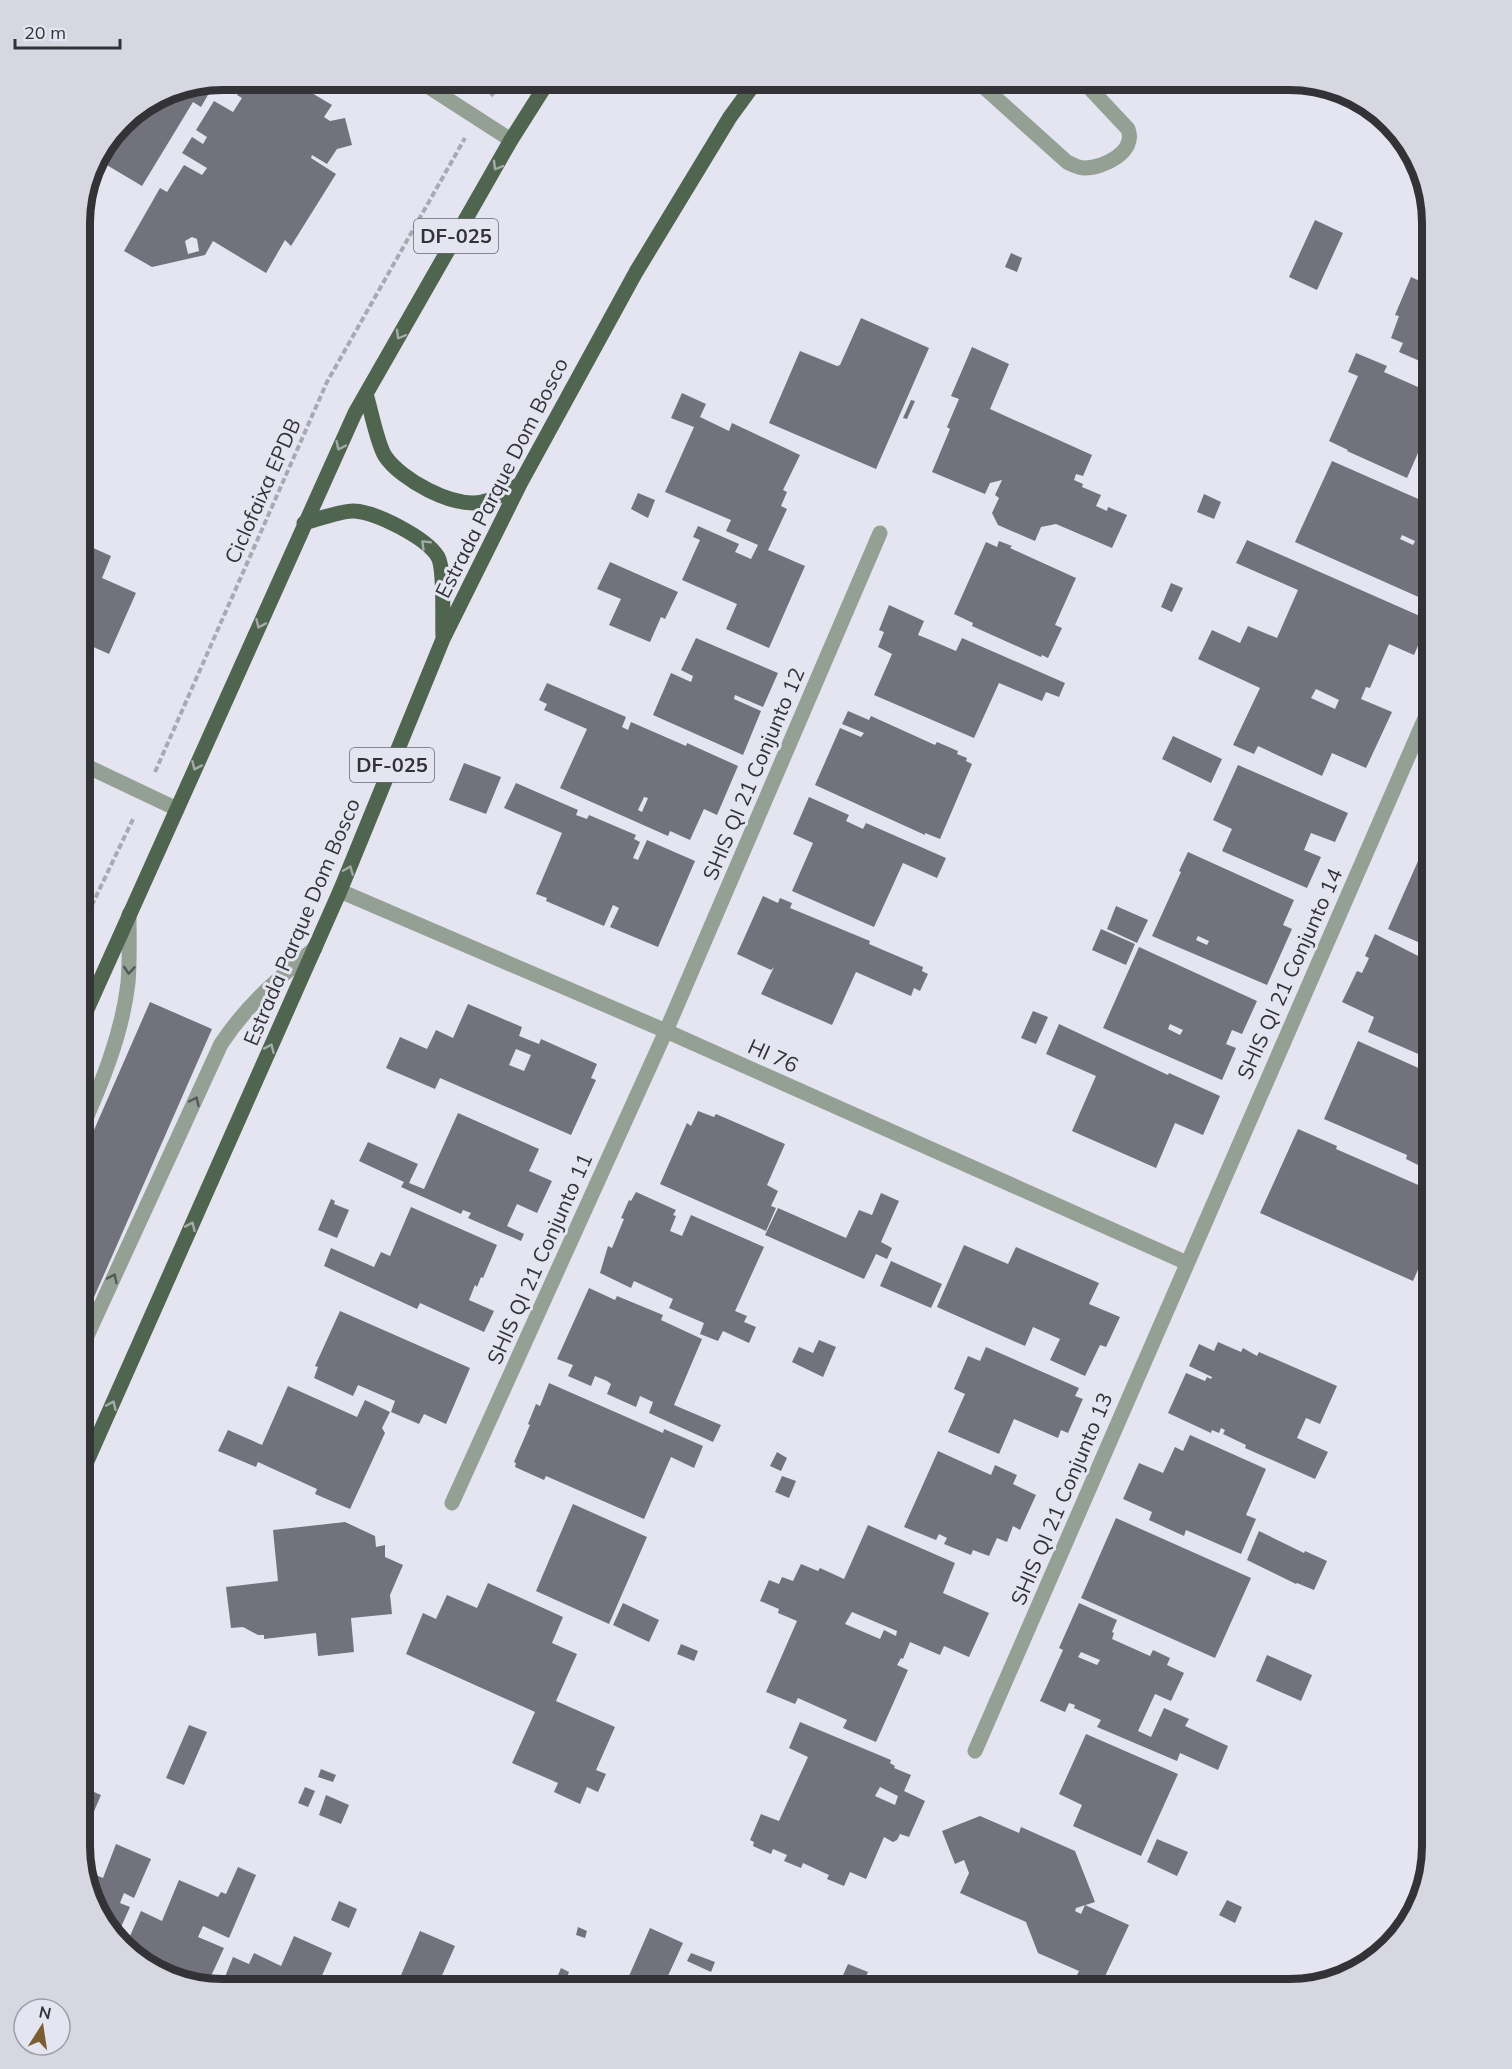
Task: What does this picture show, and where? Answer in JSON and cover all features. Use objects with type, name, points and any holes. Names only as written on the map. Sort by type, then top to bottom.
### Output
[{"type":"main road","name":"DF-025","points":[[90,1002],[304,523],[366,394],[511,140],[543,90]]},
{"type":"main road","name":"Estrada Parque Dom Bosco","points":[[90,1454],[340,891],[443,639],[520,484],[636,272],[730,117],[750,90]]},
{"type":"main road","points":[[366,394],[384,454],[395,468],[409,478],[434,492],[462,502],[483,502],[520,484]]},
{"type":"main road","points":[[304,523],[353,510],[374,516],[423,540],[439,558],[442,581],[443,639]]},
{"type":"street","points":[[434,90],[511,140]]},
{"type":"street","points":[[987,90],[1067,162],[1082,168],[1093,168],[1106,165],[1119,155],[1126,148],[1130,136],[1128,129],[1091,90]]},
{"type":"street","name":"SHIS QI 21 Conjunto 12","points":[[666,1031],[880,533]]},
{"type":"street","name":"SHIS QI 21 Conjunto 14","points":[[1187,1263],[1422,725]]},
{"type":"street","points":[[90,768],[177,809]]},
{"type":"street","name":"HI 76","points":[[340,891],[666,1031],[1187,1263]]},
{"type":"street","points":[[90,1107],[114,1047],[122,1014],[129,959],[129,911]]},
{"type":"street","points":[[90,1329],[221,1044],[259,995],[315,948]]},
{"type":"street","name":"SHIS QI 21 Conjunto 11","points":[[453,1503],[666,1031]]},
{"type":"street","name":"SHIS QI 21 Conjunto 13","points":[[975,1751],[1187,1263]]},
{"type":"path","name":"Ciclofaixa EPDB","points":[[90,909],[146,793],[327,382],[477,116],[496,90]]},
{"type":"building","points":[[240,90],[307,90],[332,105],[324,117],[330,121],[345,118],[352,145],[337,149],[327,164],[312,155],[311,158],[336,174],[291,246],[285,240],[266,273],[213,241],[205,255],[152,267],[124,251],[160,188],[167,192],[184,165],[202,175],[207,168],[182,153],[192,137],[203,144],[207,137],[196,130],[214,101],[233,112],[242,98],[237,95]],"holes":[[[192,237],[197,239],[199,251],[188,254],[185,241]]]},
{"type":"building","points":[[210,91],[201,107],[193,102],[142,186],[104,164],[112,149],[135,123],[149,112],[172,100]]},
{"type":"building","points":[[1315,220],[1343,233],[1317,290],[1289,277]]},
{"type":"building","points":[[1011,253],[1022,258],[1017,272],[1005,267]]},
{"type":"building","points":[[1411,277],[1422,282],[1422,362],[1399,352],[1403,343],[1391,338],[1399,316],[1395,315]]},
{"type":"building","points":[[861,318],[929,348],[876,469],[769,423],[800,351],[837,366],[840,365]]},
{"type":"building","points":[[972,347],[1009,364],[990,409],[1092,455],[1083,476],[1076,474],[1074,480],[1083,484],[1082,487],[1101,495],[1096,506],[1107,511],[1108,507],[1127,515],[1112,548],[1056,524],[1041,527],[1035,541],[998,525],[992,513],[999,498],[995,495],[1002,480],[990,483],[985,494],[932,472],[950,429],[947,427],[959,399],[951,396]]},
{"type":"building","points":[[1356,353],[1387,366],[1384,372],[1418,387],[1422,382],[1422,444],[1407,478],[1329,441],[1358,376],[1348,372]]},
{"type":"building","points":[[682,393],[706,404],[700,417],[729,431],[732,423],[800,455],[783,490],[787,492],[781,506],[787,509],[768,550],[805,566],[769,648],[726,629],[737,604],[682,580],[700,540],[693,537],[698,526],[739,544],[735,552],[751,559],[758,545],[726,531],[731,520],[665,492],[694,427],[671,418]]},
{"type":"building","points":[[911,400],[915,401],[907,419],[903,418]]},
{"type":"building","points":[[1332,461],[1422,501],[1422,599],[1295,542]],"holes":[[[1402,535],[1415,541],[1413,545],[1400,539]]]},
{"type":"building","points":[[638,493],[655,500],[648,518],[631,509]]},
{"type":"building","points":[[1204,494],[1221,502],[1214,519],[1197,512]]},
{"type":"building","points":[[1247,540],[1422,617],[1422,636],[1414,655],[1389,644],[1370,688],[1366,687],[1361,699],[1392,712],[1366,768],[1332,753],[1322,776],[1258,746],[1254,754],[1233,745],[1260,688],[1198,659],[1212,630],[1240,643],[1248,626],[1277,638],[1298,590],[1236,563]],"holes":[[[1316,689],[1339,700],[1335,709],[1311,698]]]},
{"type":"building","points":[[999,541],[1076,578],[1055,625],[1062,628],[1048,658],[972,626],[973,623],[954,614],[986,542],[997,547]]},
{"type":"building","points":[[90,547],[111,556],[102,578],[136,593],[109,654],[90,645]]},
{"type":"building","points":[[610,562],[678,592],[665,619],[661,617],[650,642],[609,625],[621,599],[597,589]]},
{"type":"building","points":[[1171,583],[1183,588],[1172,612],[1161,607]]},
{"type":"building","points":[[889,605],[924,621],[918,635],[956,651],[962,638],[1065,683],[1059,697],[1046,692],[1042,701],[999,683],[974,738],[874,695],[892,654],[878,647],[884,632],[879,630]]},
{"type":"building","points":[[696,638],[778,673],[763,707],[735,695],[734,699],[761,711],[743,755],[653,715],[671,673],[691,682],[693,676],[681,670]]},
{"type":"building","points":[[547,683],[626,717],[622,727],[628,730],[631,722],[686,746],[687,743],[738,766],[717,815],[704,809],[690,840],[670,831],[668,836],[560,788],[587,729],[544,710],[547,704],[539,700]],"holes":[[[644,797],[648,798],[642,812],[638,810]]]},
{"type":"building","points":[[848,711],[869,720],[871,716],[935,745],[937,742],[958,751],[957,754],[967,758],[966,761],[972,764],[940,839],[925,833],[925,835],[815,785],[840,728],[861,737],[864,733],[842,724]]},
{"type":"building","points":[[1173,736],[1222,759],[1211,783],[1162,759]]},
{"type":"building","points":[[464,763],[501,777],[486,814],[449,800]]},
{"type":"building","points":[[1238,765],[1348,813],[1335,842],[1311,833],[1304,850],[1321,857],[1307,888],[1222,851],[1232,829],[1213,820]]},
{"type":"building","points":[[516,783],[578,810],[576,815],[587,819],[589,815],[636,835],[634,839],[640,842],[633,858],[638,860],[647,840],[695,861],[658,947],[610,927],[619,908],[613,905],[604,926],[546,901],[547,898],[536,894],[562,833],[504,808]]},
{"type":"building","points":[[809,797],[849,815],[846,821],[863,829],[866,823],[946,858],[937,878],[903,863],[874,927],[792,891],[813,843],[793,834]]},
{"type":"building","points":[[1188,852],[1294,900],[1283,925],[1292,929],[1267,985],[1152,936],[1181,872],[1179,871]],"holes":[[[1198,936],[1209,941],[1207,945],[1196,940]]]},
{"type":"building","points":[[1422,852],[1422,944],[1388,929]]},
{"type":"building","points":[[763,896],[778,903],[780,898],[792,903],[790,908],[870,941],[869,944],[923,967],[922,971],[928,974],[920,991],[914,988],[911,996],[856,972],[832,1025],[761,994],[774,967],[771,970],[737,954]]},
{"type":"building","points":[[1116,906],[1148,920],[1137,943],[1107,929]]},
{"type":"building","points":[[1101,929],[1135,944],[1126,965],[1092,950]]},
{"type":"building","points":[[1375,934],[1422,958],[1422,1056],[1368,1032],[1374,1017],[1342,1002],[1357,971],[1362,973],[1369,958],[1365,956]]},
{"type":"building","points":[[1139,947],[1257,1001],[1242,1034],[1232,1030],[1226,1044],[1236,1048],[1222,1080],[1103,1028]],"holes":[[[1170,1024],[1183,1030],[1180,1035],[1168,1029]]]},
{"type":"building","points":[[150,1002],[212,1029],[90,1306],[90,1139]]},
{"type":"building","points":[[468,1004],[522,1027],[519,1036],[539,1044],[541,1039],[597,1064],[591,1078],[596,1080],[571,1135],[440,1078],[435,1089],[386,1068],[400,1037],[427,1049],[436,1030],[453,1038]],"holes":[[[516,1049],[531,1055],[524,1071],[509,1065]]]},
{"type":"building","points":[[1033,1011],[1048,1017],[1036,1044],[1021,1038]]},
{"type":"building","points":[[1059,1024],[1168,1075],[1169,1073],[1220,1096],[1203,1135],[1175,1123],[1156,1168],[1072,1131],[1096,1076],[1046,1054]]},
{"type":"building","points":[[1358,1041],[1422,1070],[1422,1167],[1406,1159],[1407,1155],[1324,1119]]},
{"type":"building","points":[[698,1111],[714,1117],[716,1114],[785,1144],[767,1185],[778,1191],[771,1206],[776,1208],[766,1231],[660,1184],[687,1123],[691,1126]]},
{"type":"building","points":[[458,1113],[539,1149],[529,1171],[552,1181],[537,1213],[517,1204],[507,1226],[524,1234],[521,1241],[468,1218],[471,1213],[463,1210],[461,1214],[401,1187],[404,1182],[359,1161],[368,1142],[418,1164],[409,1183],[424,1189]]},
{"type":"building","points":[[1298,1129],[1337,1146],[1336,1149],[1422,1187],[1422,1261],[1413,1281],[1260,1213]]},
{"type":"building","points":[[636,1192],[676,1210],[670,1231],[682,1236],[691,1215],[764,1247],[735,1311],[747,1316],[744,1322],[756,1327],[749,1343],[723,1331],[718,1341],[700,1334],[704,1323],[669,1308],[673,1299],[634,1281],[631,1288],[600,1273],[608,1246],[612,1248],[624,1219],[621,1218],[629,1200],[631,1201]]},
{"type":"building","points":[[881,1193],[899,1201],[881,1242],[892,1248],[887,1259],[876,1254],[864,1279],[765,1235],[778,1208],[846,1238],[859,1210],[872,1215]]},
{"type":"building","points":[[331,1199],[335,1201],[334,1204],[349,1210],[337,1238],[318,1230]]},
{"type":"building","points":[[411,1207],[497,1245],[483,1278],[481,1277],[477,1287],[475,1285],[469,1300],[494,1311],[484,1332],[420,1303],[417,1309],[324,1266],[331,1248],[374,1267],[381,1252],[390,1256]]},
{"type":"building","points":[[964,1245],[1008,1264],[1016,1247],[1099,1283],[1089,1304],[1120,1317],[1106,1347],[1100,1345],[1085,1376],[1050,1360],[1060,1339],[1033,1327],[1025,1346],[937,1307]]},
{"type":"building","points":[[891,1261],[942,1284],[931,1308],[880,1286]]},
{"type":"building","points":[[589,1288],[615,1300],[617,1296],[663,1315],[661,1320],[702,1339],[674,1405],[721,1425],[713,1442],[649,1413],[653,1402],[640,1396],[636,1407],[607,1394],[611,1384],[607,1381],[595,1376],[591,1386],[568,1376],[573,1365],[557,1359]]},
{"type":"building","points":[[340,1311],[470,1368],[446,1424],[424,1414],[419,1424],[391,1412],[395,1401],[358,1385],[353,1396],[314,1378],[318,1367],[315,1366]]},
{"type":"building","points":[[819,1340],[836,1347],[823,1377],[792,1362],[799,1347],[813,1353]]},
{"type":"building","points":[[1218,1342],[1241,1352],[1243,1348],[1257,1356],[1259,1352],[1337,1386],[1320,1424],[1306,1418],[1297,1438],[1328,1452],[1315,1479],[1245,1448],[1246,1445],[1223,1434],[1225,1430],[1221,1428],[1219,1433],[1212,1430],[1211,1433],[1168,1413],[1186,1373],[1205,1381],[1207,1377],[1211,1379],[1212,1377],[1189,1366],[1199,1344],[1214,1351]]},
{"type":"building","points":[[986,1347],[1079,1388],[1075,1396],[1083,1399],[1068,1433],[1061,1430],[1058,1438],[1014,1419],[999,1454],[948,1432],[965,1394],[954,1389],[968,1356],[980,1361]]},
{"type":"building","points":[[549,1383],[663,1433],[664,1429],[703,1446],[694,1468],[671,1457],[644,1519],[546,1476],[544,1480],[515,1467],[514,1462],[530,1425],[528,1424],[536,1404],[540,1406]]},
{"type":"building","points":[[288,1386],[357,1417],[365,1400],[390,1412],[382,1428],[385,1433],[350,1509],[315,1494],[317,1489],[258,1462],[256,1467],[218,1451],[228,1430],[262,1445]]},
{"type":"building","points":[[1190,1435],[1266,1469],[1246,1515],[1256,1519],[1241,1554],[1186,1530],[1184,1536],[1149,1520],[1152,1512],[1123,1499],[1139,1463],[1163,1473],[1175,1447],[1183,1451]]},
{"type":"building","points":[[938,1451],[991,1475],[995,1465],[1017,1475],[1013,1484],[1036,1495],[1020,1530],[1013,1526],[1007,1542],[997,1538],[989,1556],[973,1550],[971,1555],[944,1544],[947,1538],[939,1534],[936,1540],[904,1527]]},
{"type":"building","points":[[777,1452],[787,1458],[781,1471],[770,1466]]},
{"type":"building","points":[[782,1476],[796,1481],[789,1498],[775,1492]]},
{"type":"building","points":[[573,1504],[647,1537],[609,1624],[536,1591]]},
{"type":"building","points":[[1116,1518],[1251,1578],[1215,1658],[1081,1598]]},
{"type":"building","points":[[345,1522],[375,1536],[376,1547],[385,1545],[385,1557],[403,1565],[390,1595],[392,1614],[351,1618],[354,1652],[318,1656],[316,1633],[264,1639],[264,1635],[258,1635],[243,1627],[231,1628],[226,1587],[278,1581],[273,1530]]},
{"type":"building","points":[[868,1525],[955,1563],[943,1593],[989,1613],[969,1657],[944,1646],[940,1655],[910,1642],[903,1659],[901,1658],[897,1665],[908,1670],[876,1742],[843,1728],[847,1720],[798,1698],[795,1704],[766,1692],[797,1621],[778,1613],[779,1609],[760,1601],[769,1580],[779,1584],[782,1577],[793,1581],[801,1564],[818,1571],[820,1568],[844,1579]],"holes":[[[852,1612],[897,1631],[896,1636],[884,1630],[880,1639],[845,1624]]]},
{"type":"building","points":[[1259,1531],[1304,1553],[1305,1551],[1327,1561],[1314,1590],[1296,1584],[1247,1560]]},
{"type":"building","points":[[488,1583],[563,1617],[552,1643],[577,1654],[556,1701],[615,1727],[596,1770],[606,1774],[598,1792],[587,1787],[580,1804],[554,1792],[558,1783],[512,1763],[535,1712],[406,1654],[423,1613],[436,1619],[447,1595],[477,1608]]},
{"type":"building","points":[[623,1603],[659,1620],[649,1642],[613,1625]]},
{"type":"building","points":[[1079,1603],[1117,1620],[1112,1639],[1150,1656],[1153,1650],[1170,1658],[1167,1665],[1184,1673],[1171,1701],[1155,1694],[1138,1731],[1151,1737],[1164,1708],[1189,1719],[1185,1726],[1228,1746],[1218,1770],[1180,1753],[1177,1761],[1097,1727],[1101,1720],[1074,1708],[1075,1705],[1069,1703],[1065,1712],[1040,1701],[1063,1650],[1059,1648]],"holes":[[[1081,1652],[1100,1660],[1097,1665],[1078,1657]]]},
{"type":"building","points":[[681,1644],[698,1651],[694,1661],[677,1654]]},
{"type":"building","points":[[1267,1655],[1312,1675],[1301,1701],[1256,1681]]},
{"type":"building","points":[[800,1722],[891,1760],[890,1763],[895,1766],[894,1768],[911,1775],[904,1791],[925,1801],[909,1837],[900,1834],[893,1842],[884,1837],[866,1879],[850,1872],[844,1886],[827,1879],[829,1875],[803,1863],[801,1868],[784,1861],[787,1855],[773,1849],[771,1854],[753,1846],[754,1842],[750,1840],[761,1814],[779,1821],[808,1757],[789,1748]],"holes":[[[880,1787],[898,1796],[895,1805],[875,1796]]]},
{"type":"building","points":[[189,1725],[207,1732],[184,1785],[166,1778]]},
{"type":"building","points":[[1086,1734],[1178,1774],[1141,1856],[1073,1826],[1082,1805],[1059,1794]]},
{"type":"building","points":[[321,1769],[336,1775],[333,1782],[318,1777]]},
{"type":"building","points":[[305,1787],[315,1791],[308,1807],[298,1803]]},
{"type":"building","points":[[90,1790],[101,1795],[90,1821]]},
{"type":"building","points":[[326,1795],[349,1805],[341,1824],[319,1815]]},
{"type":"building","points":[[980,1816],[1019,1833],[1021,1827],[1075,1851],[1095,1902],[1085,1905],[1129,1925],[1104,1979],[1075,1979],[1079,1971],[1038,1953],[1026,1922],[960,1893],[969,1873],[964,1860],[955,1864],[942,1831]],"holes":[[[1085,1905],[1081,1914],[1075,1911],[1076,1908]]]},
{"type":"building","points":[[1157,1839],[1188,1852],[1177,1876],[1147,1862]]},
{"type":"building","points":[[116,1844],[151,1859],[134,1898],[124,1893],[120,1903],[130,1907],[120,1929],[100,1897],[94,1874],[103,1878]]},
{"type":"building","points":[[238,1867],[256,1875],[229,1938],[203,1926],[198,1937],[224,1948],[210,1978],[180,1972],[164,1965],[128,1939],[141,1911],[162,1921],[179,1880],[218,1897],[221,1892],[226,1894]]},
{"type":"building","points":[[1227,1900],[1242,1907],[1235,1923],[1219,1915]]},
{"type":"building","points":[[339,1901],[357,1909],[349,1928],[331,1920]]},
{"type":"building","points":[[578,1927],[587,1931],[585,1938],[576,1935]]},
{"type":"building","points":[[650,1928],[683,1943],[667,1979],[637,1979],[629,1976]]},
{"type":"building","points":[[420,1931],[455,1946],[440,1979],[399,1979]]},
{"type":"building","points":[[294,1936],[332,1953],[320,1979],[224,1979],[233,1957],[249,1964],[254,1953],[281,1966]]},
{"type":"building","points":[[691,1953],[715,1962],[711,1972],[687,1961]]},
{"type":"building","points":[[848,1964],[868,1972],[865,1979],[841,1979]]},
{"type":"building","points":[[561,1968],[569,1972],[566,1979],[556,1979]]}]
